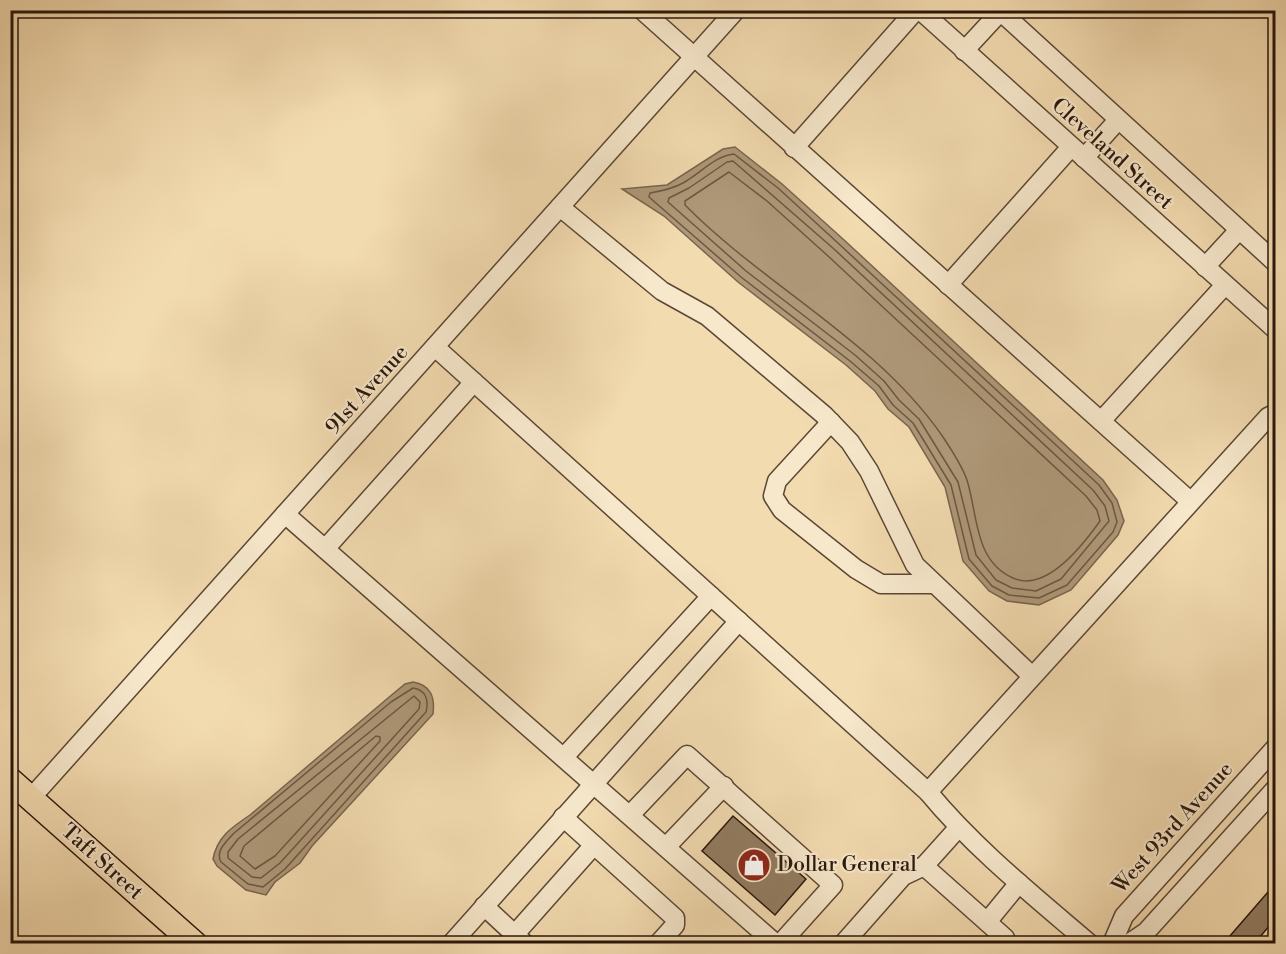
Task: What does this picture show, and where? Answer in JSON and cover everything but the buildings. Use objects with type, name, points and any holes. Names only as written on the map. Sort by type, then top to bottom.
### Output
[{"type":"main road","name":"Taft Street","points":[[10,780],[195,944]]},
{"type":"street","points":[[642,10],[1190,501]]},
{"type":"street","name":"91st Avenue","points":[[31,798],[736,10]]},
{"type":"street","points":[[794,148],[918,10]]},
{"type":"street","name":"Cleveland Street","points":[[918,10],[1275,330]]},
{"type":"street","points":[[964,51],[999,11],[1275,263]]},
{"type":"street","points":[[948,285],[1077,153],[1118,120]]},
{"type":"street","points":[[560,207],[662,291],[707,316],[831,422],[850,442],[869,471],[915,565],[932,584],[1032,676]]},
{"type":"street","points":[[1205,267],[1239,230]]},
{"type":"street","points":[[1101,421],[1225,285]]},
{"type":"street","points":[[435,347],[928,792],[959,827],[1090,944]]},
{"type":"street","points":[[325,549],[474,382]]},
{"type":"street","points":[[928,792],[1190,501],[1268,417],[1275,413]]},
{"type":"street","points":[[831,422],[777,481],[773,496],[782,510],[856,569],[881,584],[932,584]]},
{"type":"street","points":[[285,514],[776,944]]},
{"type":"street","points":[[564,757],[711,596]]},
{"type":"street","points":[[450,944],[739,621]]},
{"type":"street","name":"West 93rd Avenue","points":[[1112,944],[1124,916],[1275,747]]},
{"type":"street","points":[[630,815],[687,755],[724,786],[833,885],[780,944]]},
{"type":"street","points":[[666,847],[724,786]]},
{"type":"street","points":[[1128,944],[1146,932],[1275,788]]},
{"type":"street","points":[[563,817],[675,918],[675,925],[658,944]]},
{"type":"street","points":[[843,944],[903,876],[924,866],[959,827]]},
{"type":"street","points":[[484,906],[520,939],[594,845]]},
{"type":"street","points":[[924,866],[1005,938],[1007,944]]},
{"type":"street","points":[[987,922],[1019,883]]},
{"type":"water","points":[[735,147],[782,184],[843,239],[1103,480],[1117,500],[1124,521],[1118,535],[1071,590],[1039,605],[1007,601],[989,591],[963,561],[945,487],[909,427],[888,409],[875,391],[846,365],[738,282],[664,216],[622,189],[667,185],[723,149]]},
{"type":"water","points":[[413,682],[428,689],[433,702],[433,714],[312,846],[300,863],[275,882],[266,895],[246,890],[217,866],[213,859],[215,851],[226,833],[405,684]]},
{"type":"place","name":"Dollar General","points":[[754,865]]}]
